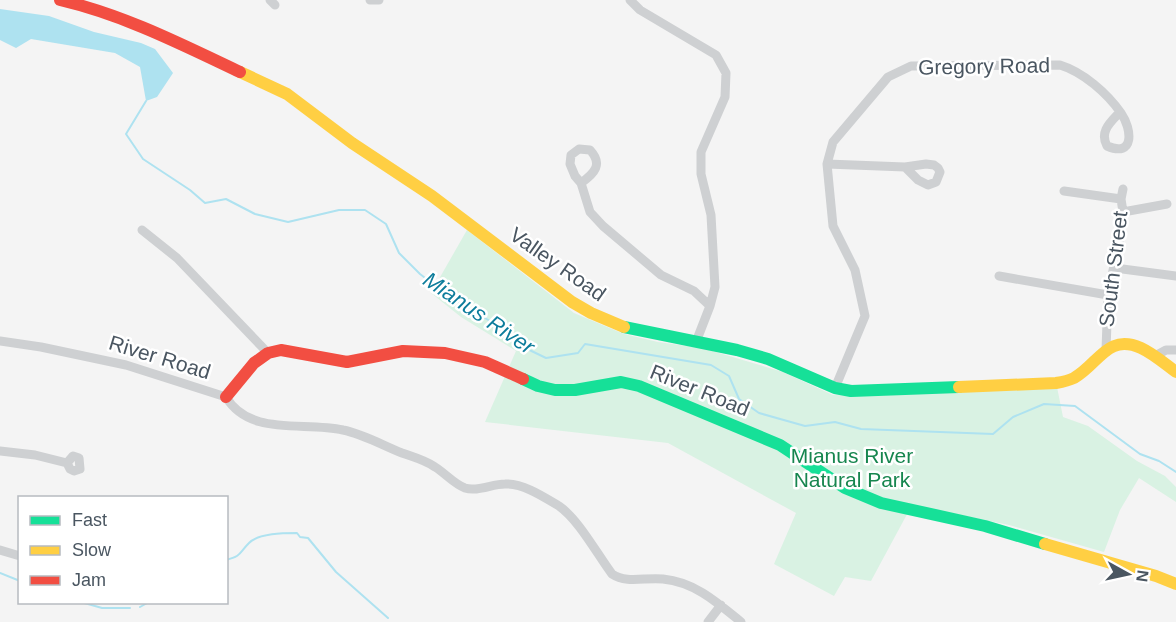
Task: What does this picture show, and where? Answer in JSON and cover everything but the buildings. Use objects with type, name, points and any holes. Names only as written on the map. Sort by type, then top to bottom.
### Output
[{"type":"street","name":"Valley Road","points":[[60,0],[85,6],[152,30],[287,94],[352,143],[432,196],[572,302],[630,330],[737,350],[768,359],[835,388],[851,392],[1056,383],[1078,375],[1106,350]]},
{"type":"street","points":[[370,0],[379,0]]},
{"type":"street","points":[[630,0],[640,10],[716,55],[726,74],[725,97],[701,152],[701,174],[711,215],[715,287],[696,342]]},
{"type":"street","name":"Gregory Road","points":[[835,388],[865,316],[855,270],[834,226],[827,164],[833,142],[888,77],[911,66],[1060,65],[1076,69],[1120,112]]},
{"type":"street","points":[[827,164],[905,166]]},
{"type":"street","points":[[581,183],[590,212],[603,226],[661,275],[694,291],[710,306]]},
{"type":"street","name":"South Street","points":[[1064,191],[1122,194],[1123,212],[1115,268],[1108,295],[1106,350]]},
{"type":"street","points":[[1123,212],[1167,204]]},
{"type":"street","points":[[142,230],[177,258],[268,353]]},
{"type":"street","points":[[1115,268],[1176,276]]},
{"type":"street","points":[[999,276],[1108,295]]},
{"type":"street","name":"River Road","points":[[0,341],[53,349],[126,365],[225,397],[254,363],[268,353],[281,350],[334,362],[347,362],[403,351],[445,352],[485,362],[538,386],[555,390],[575,390],[621,382],[639,386],[780,445],[845,488],[881,503],[985,526],[1156,576],[1176,584]]},
{"type":"street","points":[[1106,350],[1118,344],[1128,343],[1141,347],[1176,372]]},
{"type":"street","points":[[1155,357],[1166,350],[1176,350]]},
{"type":"street","points":[[225,397],[241,414],[262,423],[342,430],[357,434],[434,466],[462,488],[475,489],[505,484],[536,493],[568,513],[612,574],[620,580],[663,579],[699,590],[712,596],[741,622]]},
{"type":"street","points":[[0,451],[35,455],[67,463]]},
{"type":"street","points":[[0,550],[18,555]]},
{"type":"street","points":[[710,621],[721,605]]},
{"type":"green space","name":"Mianus River Natural Park","points":[[467,230],[574,313],[624,334],[658,342],[702,348],[783,372],[833,395],[873,396],[1057,387],[1063,417],[1088,426],[1137,461],[1165,476],[1176,487],[1176,502],[1139,478],[1120,510],[1104,552],[1009,525],[912,505],[871,581],[845,577],[834,596],[774,564],[796,513],[668,443],[485,422],[516,351],[461,317],[431,293]]},
{"type":"water","points":[[0,9],[49,16],[94,32],[141,43],[155,49],[173,73],[157,97],[146,101],[140,67],[115,53],[31,39],[16,48],[0,40]]},
{"type":"waterway","name":"Mianus River","points":[[146,101],[126,134],[143,159],[190,190],[205,203],[226,199],[255,214],[288,222],[339,210],[365,210],[386,224],[399,253],[420,274],[451,298],[490,321],[517,344],[546,358],[578,353],[585,344],[711,365],[729,376],[739,399],[759,413],[805,426],[835,422],[861,429],[993,434],[1013,417],[1044,404],[1075,406],[1140,454],[1159,461],[1176,472]]},
{"type":"waterway","points":[[228,560],[238,556],[249,543],[259,537],[297,533],[300,537],[308,538],[336,572],[388,618]]},
{"type":"waterway","points":[[0,573],[18,580]]},
{"type":"waterway","points":[[88,604],[102,608],[130,608]]},
{"type":"waterway","points":[[140,607],[145,604]]},
{"type":"traffic: fast","points":[[624,327],[737,350],[768,359],[835,388],[851,391],[959,387]]},
{"type":"traffic: fast","points":[[523,379],[555,390],[575,390],[621,382],[639,386],[780,445],[845,488],[881,503],[985,526],[1045,544]]},
{"type":"traffic: slow","points":[[240,72],[287,94],[352,143],[432,196],[572,302],[624,327]]},
{"type":"traffic: slow","points":[[959,387],[1065,381],[1083,372],[1104,352],[1120,344],[1141,348],[1176,372]]},
{"type":"traffic: slow","points":[[1045,544],[1156,576],[1176,584]]},
{"type":"traffic: jam","points":[[60,0],[130,22],[240,72]]},
{"type":"traffic: jam","points":[[226,397],[254,363],[268,353],[281,350],[347,362],[403,351],[445,353],[485,362],[523,379]]}]
